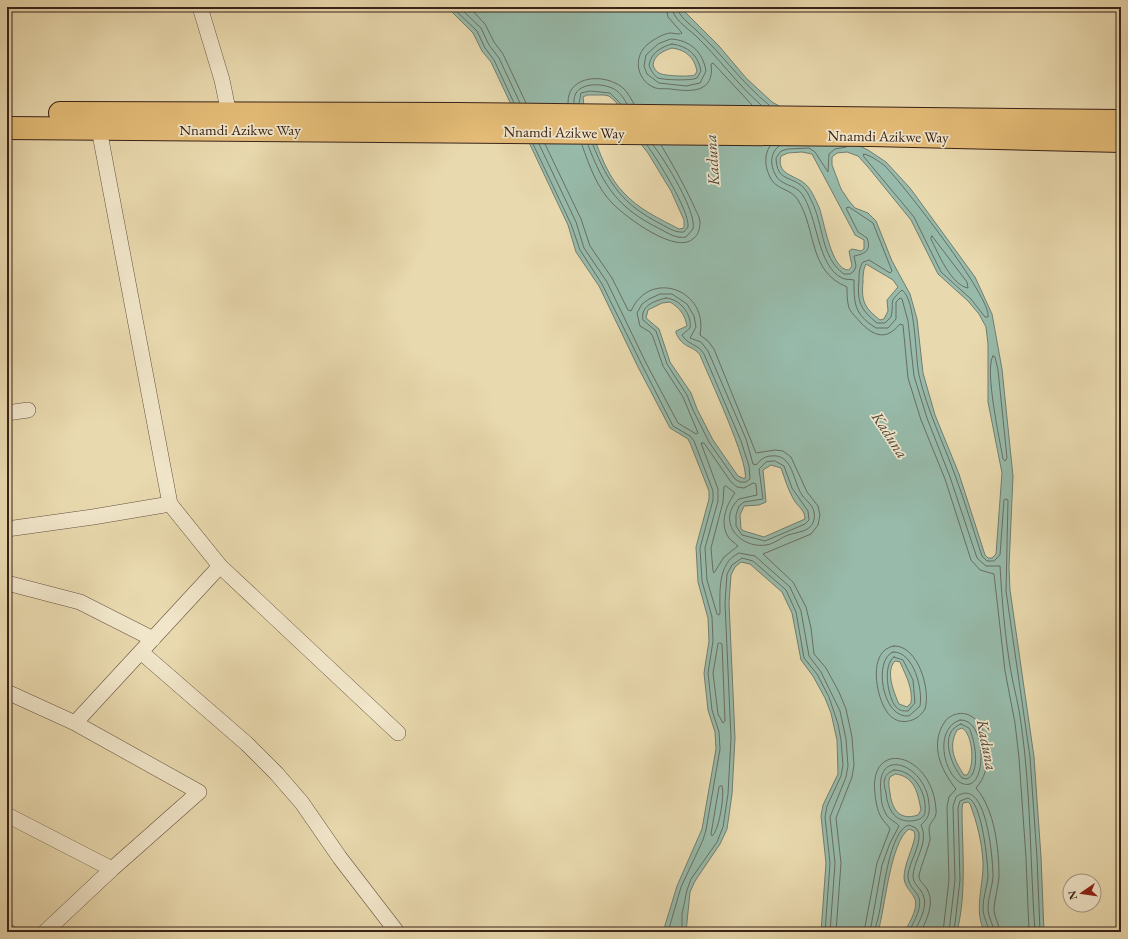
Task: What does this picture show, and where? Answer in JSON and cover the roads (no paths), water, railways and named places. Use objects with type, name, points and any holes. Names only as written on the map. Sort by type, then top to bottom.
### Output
[{"type":"highway","name":"Nnamdi Azikwe Way","points":[[7,113],[230,114],[457,123]]},
{"type":"highway","name":"Nnamdi Azikwe Way","points":[[7,128],[457,123],[870,127],[1121,122]]},
{"type":"highway","name":"Nnamdi Azikwe Way","points":[[870,127],[1121,141]]},
{"type":"street","points":[[200,7],[222,80],[230,114]]},
{"type":"street","points":[[99,128],[170,504],[220,566],[398,733]]},
{"type":"street","points":[[7,413],[28,410]]},
{"type":"street","points":[[7,528],[93,517],[170,504]]},
{"type":"street","points":[[75,723],[220,566]]},
{"type":"street","points":[[7,583],[80,602],[153,639]]},
{"type":"street","points":[[141,652],[247,744],[276,772],[302,803],[340,858],[397,932]]},
{"type":"street","points":[[7,692],[75,723],[198,792],[112,869],[45,932]]},
{"type":"street","points":[[7,815],[112,869]]},
{"type":"water","name":"Kaduna","points":[[447,7],[680,7],[719,46],[746,78],[772,102],[806,121],[868,150],[886,162],[910,188],[975,277],[992,314],[1002,369],[1013,476],[1009,567],[1010,590],[1034,757],[1041,857],[1044,932],[985,932],[979,907],[983,871],[982,847],[975,818],[968,802],[963,803],[962,808],[963,886],[957,932],[904,932],[913,915],[916,905],[914,897],[904,878],[905,867],[915,836],[914,831],[909,829],[902,836],[897,847],[889,877],[878,932],[821,932],[826,863],[821,816],[823,805],[838,774],[837,740],[831,713],[825,698],[813,676],[801,660],[792,613],[782,592],[750,564],[741,562],[735,567],[731,575],[729,603],[735,738],[732,794],[727,829],[720,844],[695,881],[690,892],[686,932],[663,932],[677,886],[702,829],[716,749],[715,732],[708,710],[704,673],[709,641],[708,618],[698,582],[696,547],[709,499],[709,491],[688,439],[670,428],[638,367],[599,286],[576,252],[568,225],[491,62],[482,51],[473,33]],"holes":[[[672,48],[681,50],[689,55],[696,66],[697,71],[695,75],[671,75],[657,72],[653,65],[655,59],[665,51]],[[587,95],[609,96],[616,102],[632,133],[648,153],[671,191],[684,220],[684,228],[679,229],[642,209],[623,192],[609,173],[599,152],[584,106],[583,97]],[[802,152],[812,154],[855,235],[864,240],[864,249],[861,251],[852,249],[849,251],[852,266],[849,270],[843,268],[837,262],[833,254],[819,207],[811,191],[804,183],[783,170],[780,162],[781,156],[788,153]],[[847,152],[858,156],[911,220],[938,274],[968,301],[979,314],[986,327],[988,344],[988,402],[1002,473],[996,554],[992,558],[988,558],[985,555],[959,474],[935,415],[923,373],[917,319],[910,294],[892,261],[876,221],[868,213],[855,208],[849,201],[841,189],[832,165],[832,157],[837,153]],[[866,264],[893,280],[898,287],[887,300],[888,311],[884,319],[880,320],[865,304],[863,295],[864,271]],[[670,302],[679,309],[685,318],[687,326],[676,331],[676,333],[682,342],[700,355],[735,438],[745,470],[745,479],[738,476],[713,440],[697,409],[691,393],[670,362],[659,329],[646,318],[648,310],[662,303]],[[771,465],[781,468],[790,492],[803,511],[805,519],[764,537],[741,529],[740,515],[744,506],[759,505],[766,502],[763,470]],[[895,661],[900,662],[911,692],[911,703],[907,707],[899,704],[891,682],[891,670]],[[962,728],[966,731],[972,750],[970,771],[967,775],[964,775],[957,764],[953,753],[953,742],[957,730]],[[895,774],[902,775],[911,782],[917,792],[920,804],[921,810],[918,815],[906,816],[898,813],[891,799],[890,777]]]}]
